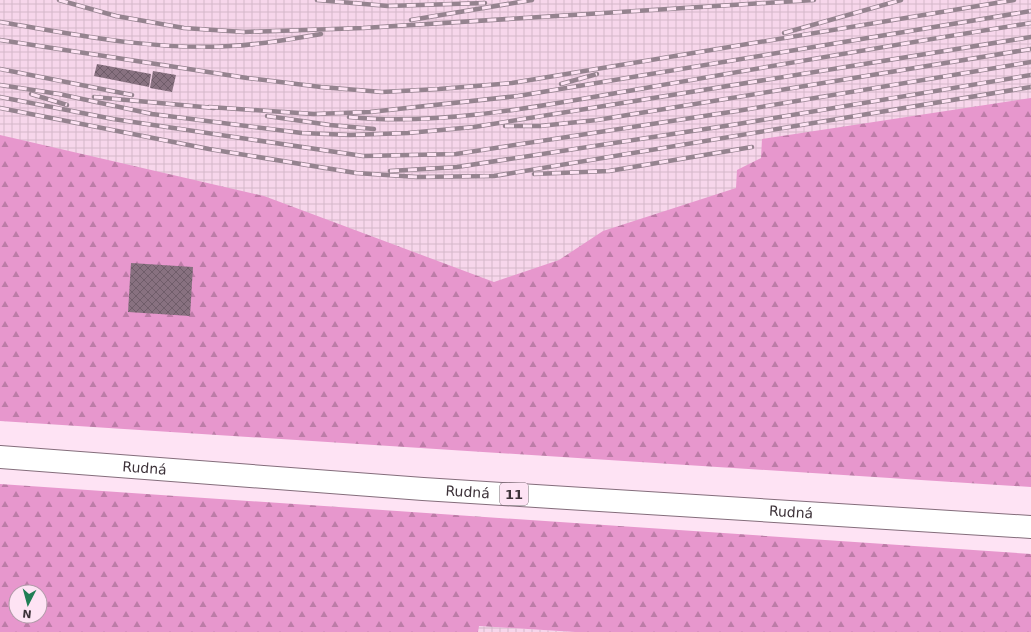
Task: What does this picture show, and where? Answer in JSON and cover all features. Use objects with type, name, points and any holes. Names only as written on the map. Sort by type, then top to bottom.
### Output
[{"type":"main road","name":"Rudná","points":[[0,456],[423,489],[1031,527]]},
{"type":"shaded area","points":[[0,0],[1031,0],[1031,336],[438,310],[0,175]]},
{"type":"shaded area","points":[[478,626],[575,632],[478,632]]},
{"type":"green space","points":[[1031,98],[1031,487],[0,421],[0,135],[264,196],[494,282],[559,260],[603,231],[736,188],[737,170],[761,158],[762,139]]},
{"type":"green space","points":[[0,484],[1031,554],[1031,632],[575,632],[479,626],[478,632],[0,632]]},
{"type":"building","points":[[97,64],[151,74],[149,87],[94,76]]},
{"type":"building","points":[[153,71],[176,75],[172,92],[150,88]]},
{"type":"building","points":[[131,263],[193,267],[190,316],[128,312]]},
{"type":"railway","points":[[59,0],[116,16],[184,28],[244,32],[363,28],[814,0]]},
{"type":"railway","points":[[317,0],[388,6],[485,3]]},
{"type":"railway","points":[[411,20],[532,0]]},
{"type":"railway","points":[[784,33],[901,0]]},
{"type":"railway","points":[[0,40],[247,78],[321,87],[382,92],[512,83],[1014,0]]},
{"type":"railway","points":[[209,107],[314,114],[370,112],[518,96],[1031,11]]},
{"type":"railway","points":[[0,22],[85,36],[143,44],[172,46],[201,47],[241,45],[276,42],[321,34]]},
{"type":"railway","points":[[349,117],[424,119],[500,112],[1031,23]]},
{"type":"railway","points":[[0,85],[59,94],[152,114],[302,133],[350,135],[408,133],[474,127],[1031,37]]},
{"type":"railway","points":[[505,126],[540,126],[597,120],[1031,49]]},
{"type":"railway","points":[[0,97],[113,119],[363,156],[456,154],[737,111],[1031,62]]},
{"type":"railway","points":[[0,69],[132,95]]},
{"type":"railway","points":[[561,84],[597,74]]},
{"type":"railway","points":[[390,171],[457,167],[738,124],[1031,75]]},
{"type":"railway","points":[[0,108],[209,149],[356,173],[417,177],[494,176],[1031,87]]},
{"type":"railway","points":[[31,94],[67,105]]},
{"type":"railway","points":[[94,97],[214,108]]},
{"type":"railway","points":[[267,116],[330,125],[374,129]]},
{"type":"railway","points":[[534,174],[609,171],[752,147]]}]
